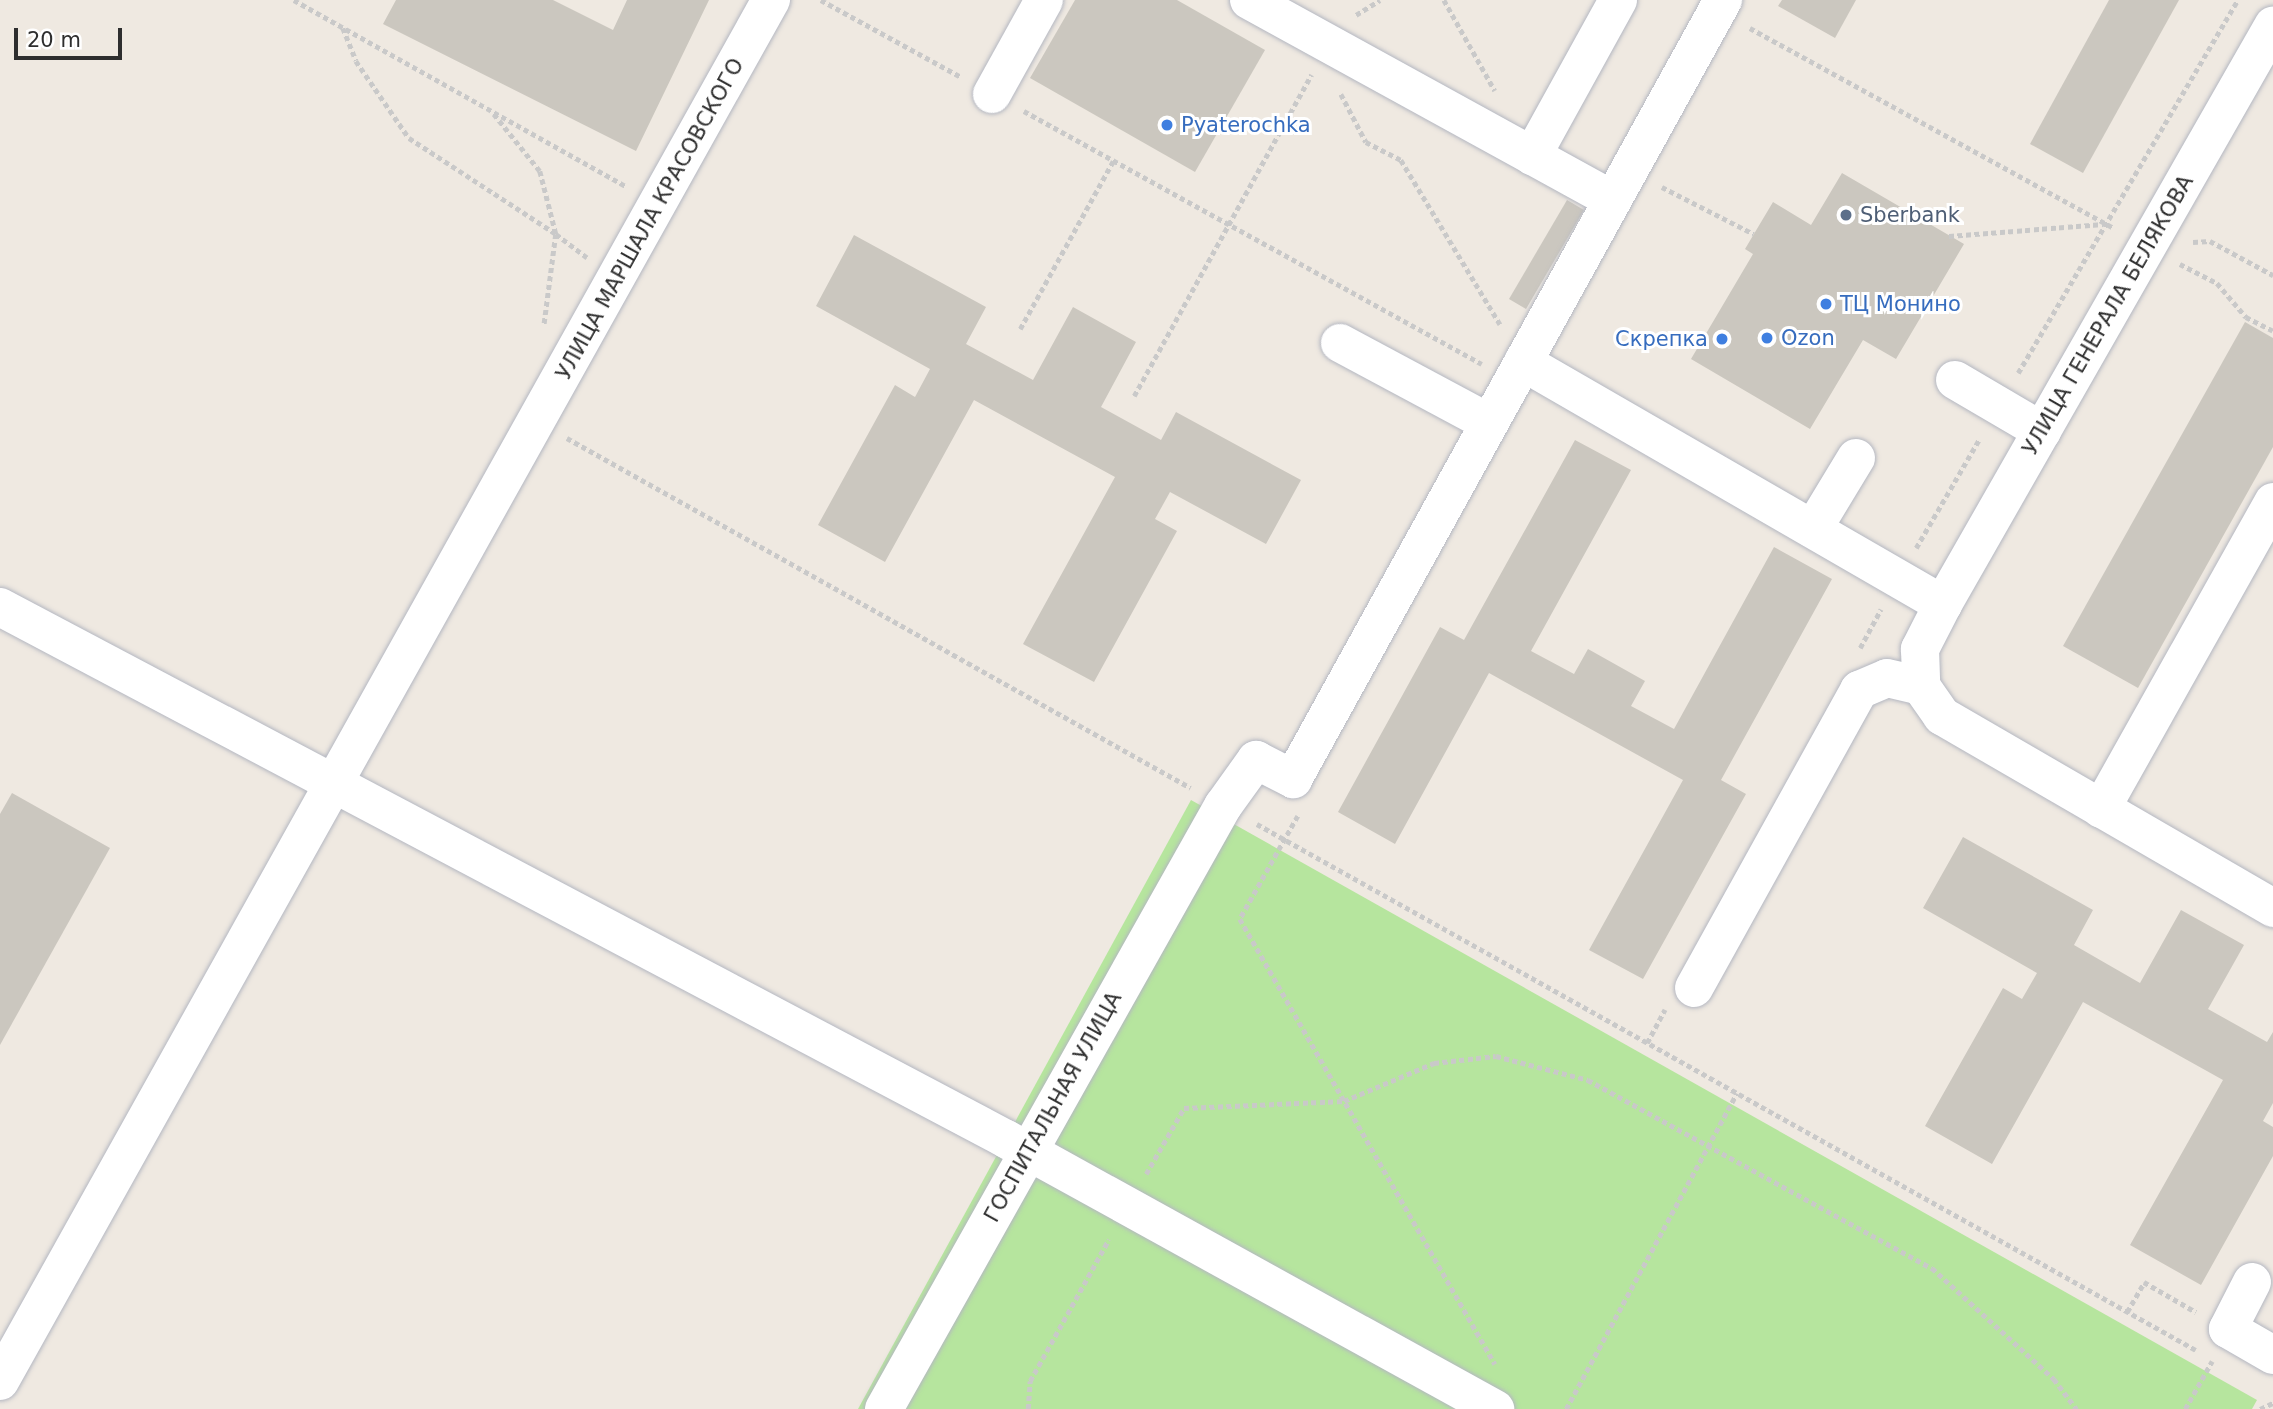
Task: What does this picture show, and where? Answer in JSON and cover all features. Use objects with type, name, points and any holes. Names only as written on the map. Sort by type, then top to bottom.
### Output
[{"type":"street","name":"УЛИЦА МАРШАЛА КРАСОВСКОГО","points":[[0,1381],[337,785],[771,0]]},
{"type":"street","points":[[992,94],[1044,0]]},
{"type":"street","points":[[1249,0],[1325,50],[1613,200]]},
{"type":"street","points":[[1532,156],[1618,0]]},
{"type":"street","points":[[1340,343],[1489,423],[1720,5]]},
{"type":"street","name":"УЛИЦА ГЕНЕРАЛА БЕЛЯКОВА","points":[[1921,686],[1920,649],[1943,604],[2273,26]]},
{"type":"street","points":[[1523,362],[1720,486],[1813,529],[1943,604]]},
{"type":"street","points":[[1955,380],[2042,431]]},
{"type":"street","name":"ГОСПИТАЛЬНАЯ УЛИЦА","points":[[884,1409],[1017,1145],[1223,806],[1256,760],[1293,779],[1489,423]]},
{"type":"street","points":[[1813,529],[1856,458]]},
{"type":"street","points":[[2101,809],[2273,502]]},
{"type":"street","points":[[0,607],[1128,1206],[1498,1391]]},
{"type":"street","points":[[1694,988],[1859,690],[1887,678],[1921,686],[1942,716],[1971,736],[2273,908]]},
{"type":"street","points":[[2252,1282],[2220,1345],[2273,1355]]},
{"type":"path","points":[[293,0],[658,204]]},
{"type":"path","points":[[1444,0],[1498,96]]},
{"type":"path","points":[[1898,578],[2238,0]]},
{"type":"path","points":[[1720,5],[2147,247],[2217,283],[2246,317],[2273,331]]},
{"type":"path","points":[[343,27],[356,61],[409,138],[556,234],[617,280]]},
{"type":"path","points":[[1325,50],[1366,142],[1401,160],[1523,362]]},
{"type":"path","points":[[1134,396],[1325,50]]},
{"type":"path","points":[[491,111],[540,171],[556,234],[542,334],[560,383]]},
{"type":"path","points":[[1020,330],[1113,161]]},
{"type":"path","points":[[1649,181],[1754,234]]},
{"type":"path","points":[[1949,236],[2105,223]]},
{"type":"path","points":[[2147,247],[2210,240],[2273,275]]},
{"type":"path","points":[[568,438],[2127,1312],[2220,1345]]},
{"type":"path","points":[[1285,839],[1240,919],[1344,1101],[1498,1391]]},
{"type":"path","points":[[1028,1409],[1030,1381],[1184,1108],[1344,1101],[1434,1063],[1496,1056],[1588,1080],[1932,1268],[2054,1379],[2077,1409]]},
{"type":"path","points":[[1566,1409],[1737,1093]]},
{"type":"path","points":[[2127,1312],[2144,1282],[2220,1345],[2225,1367]]},
{"type":"path","points":[[2185,1409],[2220,1345]]},
{"type":"path","points":[[2260,1409],[2273,1403]]},
{"type":"green space","points":[[1191,800],[2257,1400],[2252,1409],[858,1409]]},
{"type":"building","points":[[396,0],[553,0],[613,30],[627,0],[709,0],[636,151],[383,24]]},
{"type":"building","name":"Pyaterochka","points":[[1075,0],[1177,0],[1265,50],[1195,172],[1030,78]]},
{"type":"building","points":[[1782,0],[1856,0],[1835,38],[1778,6]]},
{"type":"building","points":[[2109,0],[2179,0],[2083,173],[2030,144]]},
{"type":"building","name":"ТЦ Монино","points":[[1842,173],[1964,244],[1896,359],[1863,340],[1810,429],[1691,359],[1753,254],[1745,249],[1773,202],[1811,225]]},
{"type":"building","points":[[1567,200],[1584,210],[1526,309],[1509,299]]},
{"type":"building","points":[[854,235],[986,307],[966,344],[1033,380],[1073,307],[1136,342],[1101,407],[1161,440],[1176,412],[1301,480],[1266,544],[1170,492],[1155,519],[1177,531],[1094,682],[1023,644],[1115,477],[974,400],[885,562],[818,525],[895,385],[915,397],[930,369],[816,306]]},
{"type":"building","points":[[2245,322],[2273,338],[2273,447],[2138,688],[2063,646]]},
{"type":"building","points":[[1575,440],[1631,470],[1531,651],[1574,674],[1588,649],[1645,681],[1631,706],[1674,729],[1774,547],[1832,579],[1721,780],[1746,794],[1643,979],[1589,950],[1683,780],[1489,673],[1395,844],[1338,812],[1440,627],[1464,640]]},
{"type":"building","points":[[12,793],[110,848],[0,1045],[0,814]]},
{"type":"building","points":[[1963,837],[2093,910],[2074,945],[2140,983],[2181,910],[2244,945],[2208,1009],[2267,1042],[2273,1032],[2273,1103],[2263,1121],[2273,1127],[2273,1156],[2201,1285],[2130,1245],[2223,1080],[2083,1002],[1992,1164],[1925,1126],[2003,988],[2022,999],[2037,973],[1923,908]]},
{"type":"place","name":"Pyaterochka","points":[[1167,125]]},
{"type":"place","name":"Sberbank","points":[[1846,215]]},
{"type":"place","name":"ТЦ Монино","points":[[1826,304]]},
{"type":"place","name":"Ozon","points":[[1767,338]]},
{"type":"place","name":"Скрепка","points":[[1722,339]]}]
